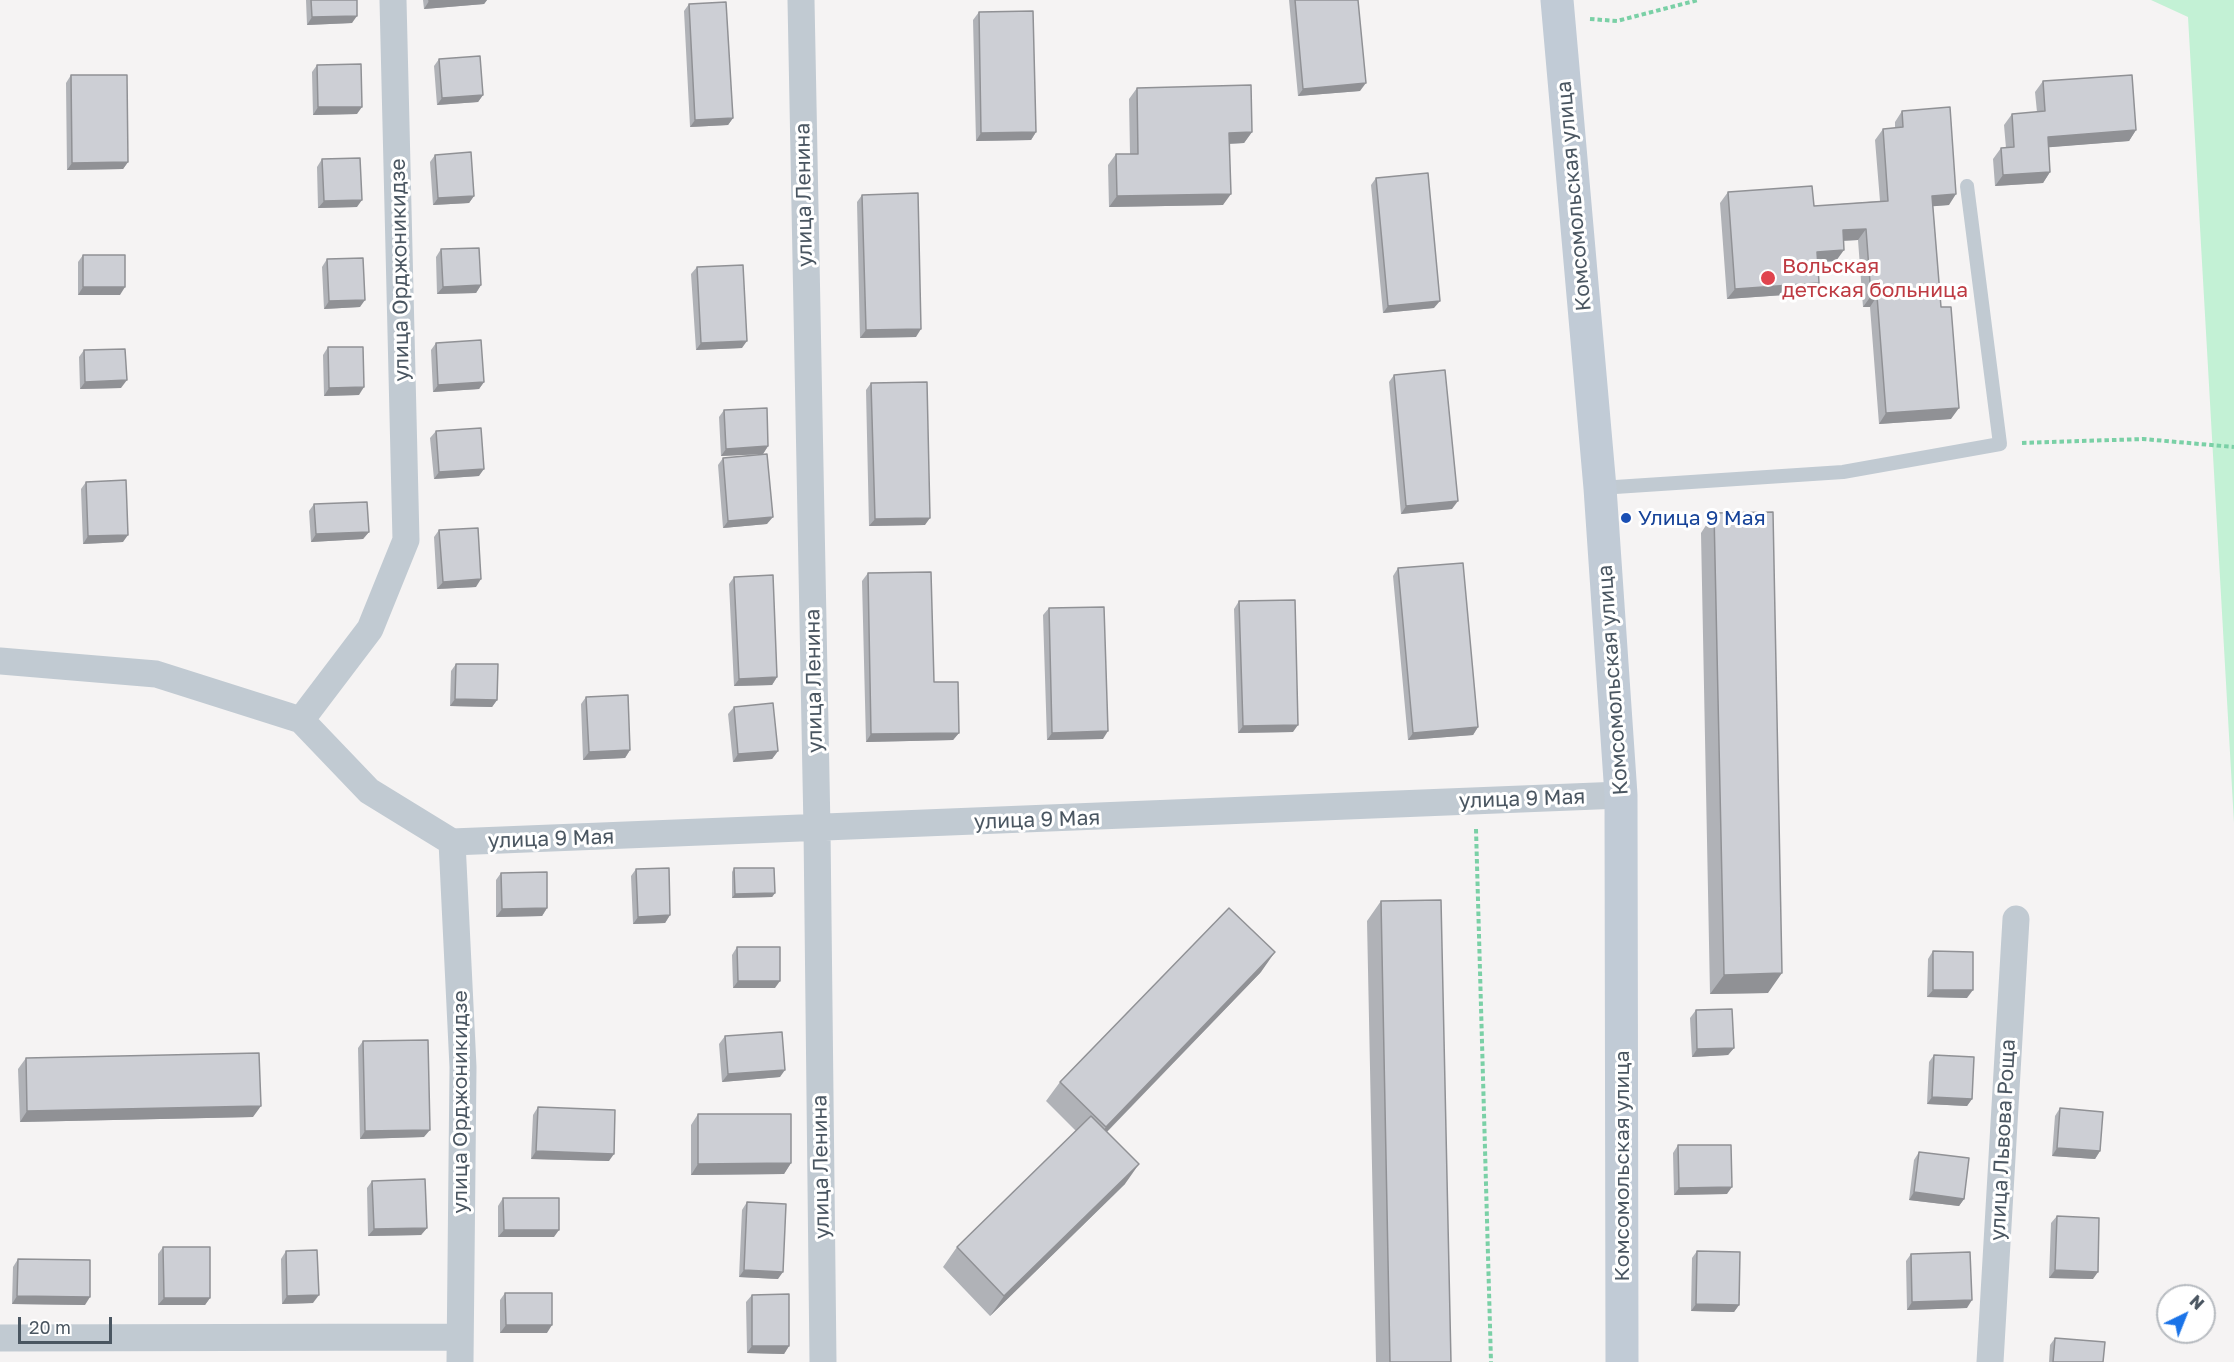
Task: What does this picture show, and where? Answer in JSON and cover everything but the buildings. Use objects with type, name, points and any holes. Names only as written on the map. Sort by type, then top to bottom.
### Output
[{"type":"main road","name":"Комсомольская улица","points":[[1558,8],[1600,488],[1621,795],[1622,1362]]},
{"type":"street","name":"улица Орджоникидзе","points":[[301,720],[370,629],[406,540],[393,0]]},
{"type":"street","name":"улица Ленина","points":[[801,0],[817,829],[823,1362]]},
{"type":"street","points":[[0,661],[156,674],[301,720],[369,790],[452,842]]},
{"type":"street","name":"улица 9 Мая","points":[[452,842],[1621,795]]},
{"type":"street","name":"улица Орджоникидзе","points":[[452,842],[463,1067],[459,1349]]},
{"type":"street","name":"улица Львова Роща","points":[[1990,1362],[2016,919]]},
{"type":"street","points":[[0,1338],[459,1349]]},
{"type":"lane","points":[[1600,488],[1843,472],[2000,444],[1967,186]]},
{"type":"path","points":[[1558,8],[1617,21],[1698,0]]},
{"type":"path","points":[[2000,444],[2143,439],[2234,447]]},
{"type":"path","points":[[1475,801],[1491,1362]]},
{"type":"green space","points":[[2151,0],[2234,0],[2234,823],[2188,17]]},
{"type":"place","name":"Вольская детская больница","points":[[1768,278]]},
{"type":"place","name":"Улица 9 Мая","points":[[1626,518]]}]
